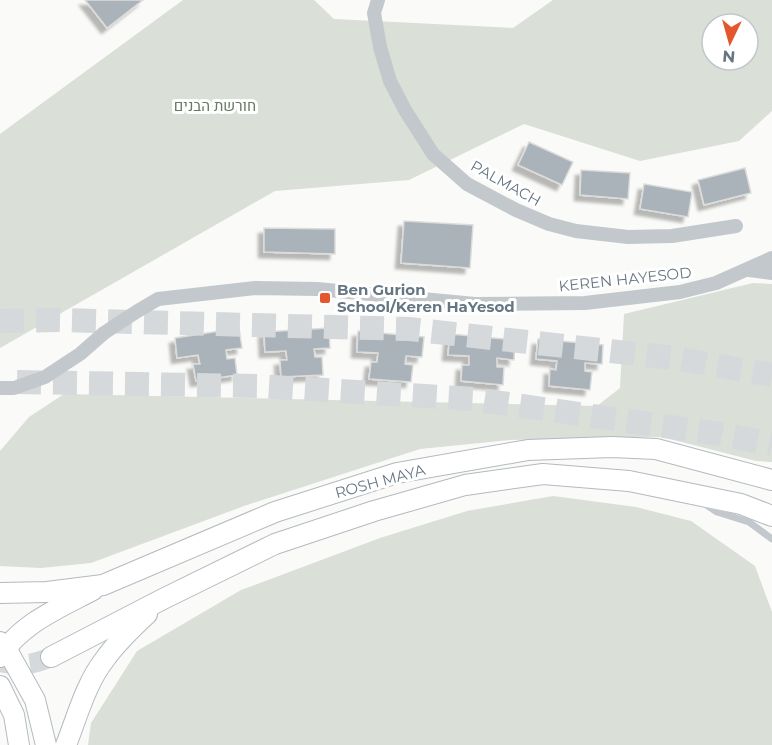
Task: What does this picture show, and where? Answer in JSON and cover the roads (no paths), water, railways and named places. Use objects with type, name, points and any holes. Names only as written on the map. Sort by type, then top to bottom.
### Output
[{"type":"street","name":"PALMACH","points":[[378,0],[375,13],[378,36],[390,81],[433,154],[467,184],[538,220],[576,231],[628,237],[672,236],[736,226]]},
{"type":"street","name":"KEREN HAYESOD","points":[[0,388],[14,388],[45,377],[80,354],[104,333],[158,299],[255,288],[317,289],[475,304],[585,303],[680,292],[716,283],[772,258]]},
{"type":"street","points":[[749,270],[772,273]]},
{"type":"street","name":"ROSH MAYA","points":[[0,593],[47,592],[104,585],[275,512],[309,501],[398,473],[528,450],[612,447],[656,450],[772,480]]},
{"type":"street","name":"ROSH MAYA","points":[[51,657],[275,544],[374,511],[465,485],[543,474],[629,482],[741,504],[772,516]]},
{"type":"street","points":[[46,745],[35,700],[2,649],[30,625],[104,585]]},
{"type":"street","points":[[66,745],[84,696],[104,660],[131,628],[163,599]]},
{"type":"street","points":[[0,686],[14,715],[19,745]]},
{"type":"lane","points":[[685,492],[717,512],[749,522],[772,539]]},
{"type":"tunnel","points":[[0,321],[58,320],[409,329],[674,358],[772,375]]},
{"type":"tunnel","points":[[17,382],[258,386],[473,399],[720,434],[772,444]]},
{"type":"tunnel","points":[[0,662],[26,664],[51,657]]},
{"type":"place","name":"Ben Gurion School/Keren HaYesod","points":[[325,298]]},
{"type":"park label","name":"חורשת הבנים","points":[[215,105]]}]
